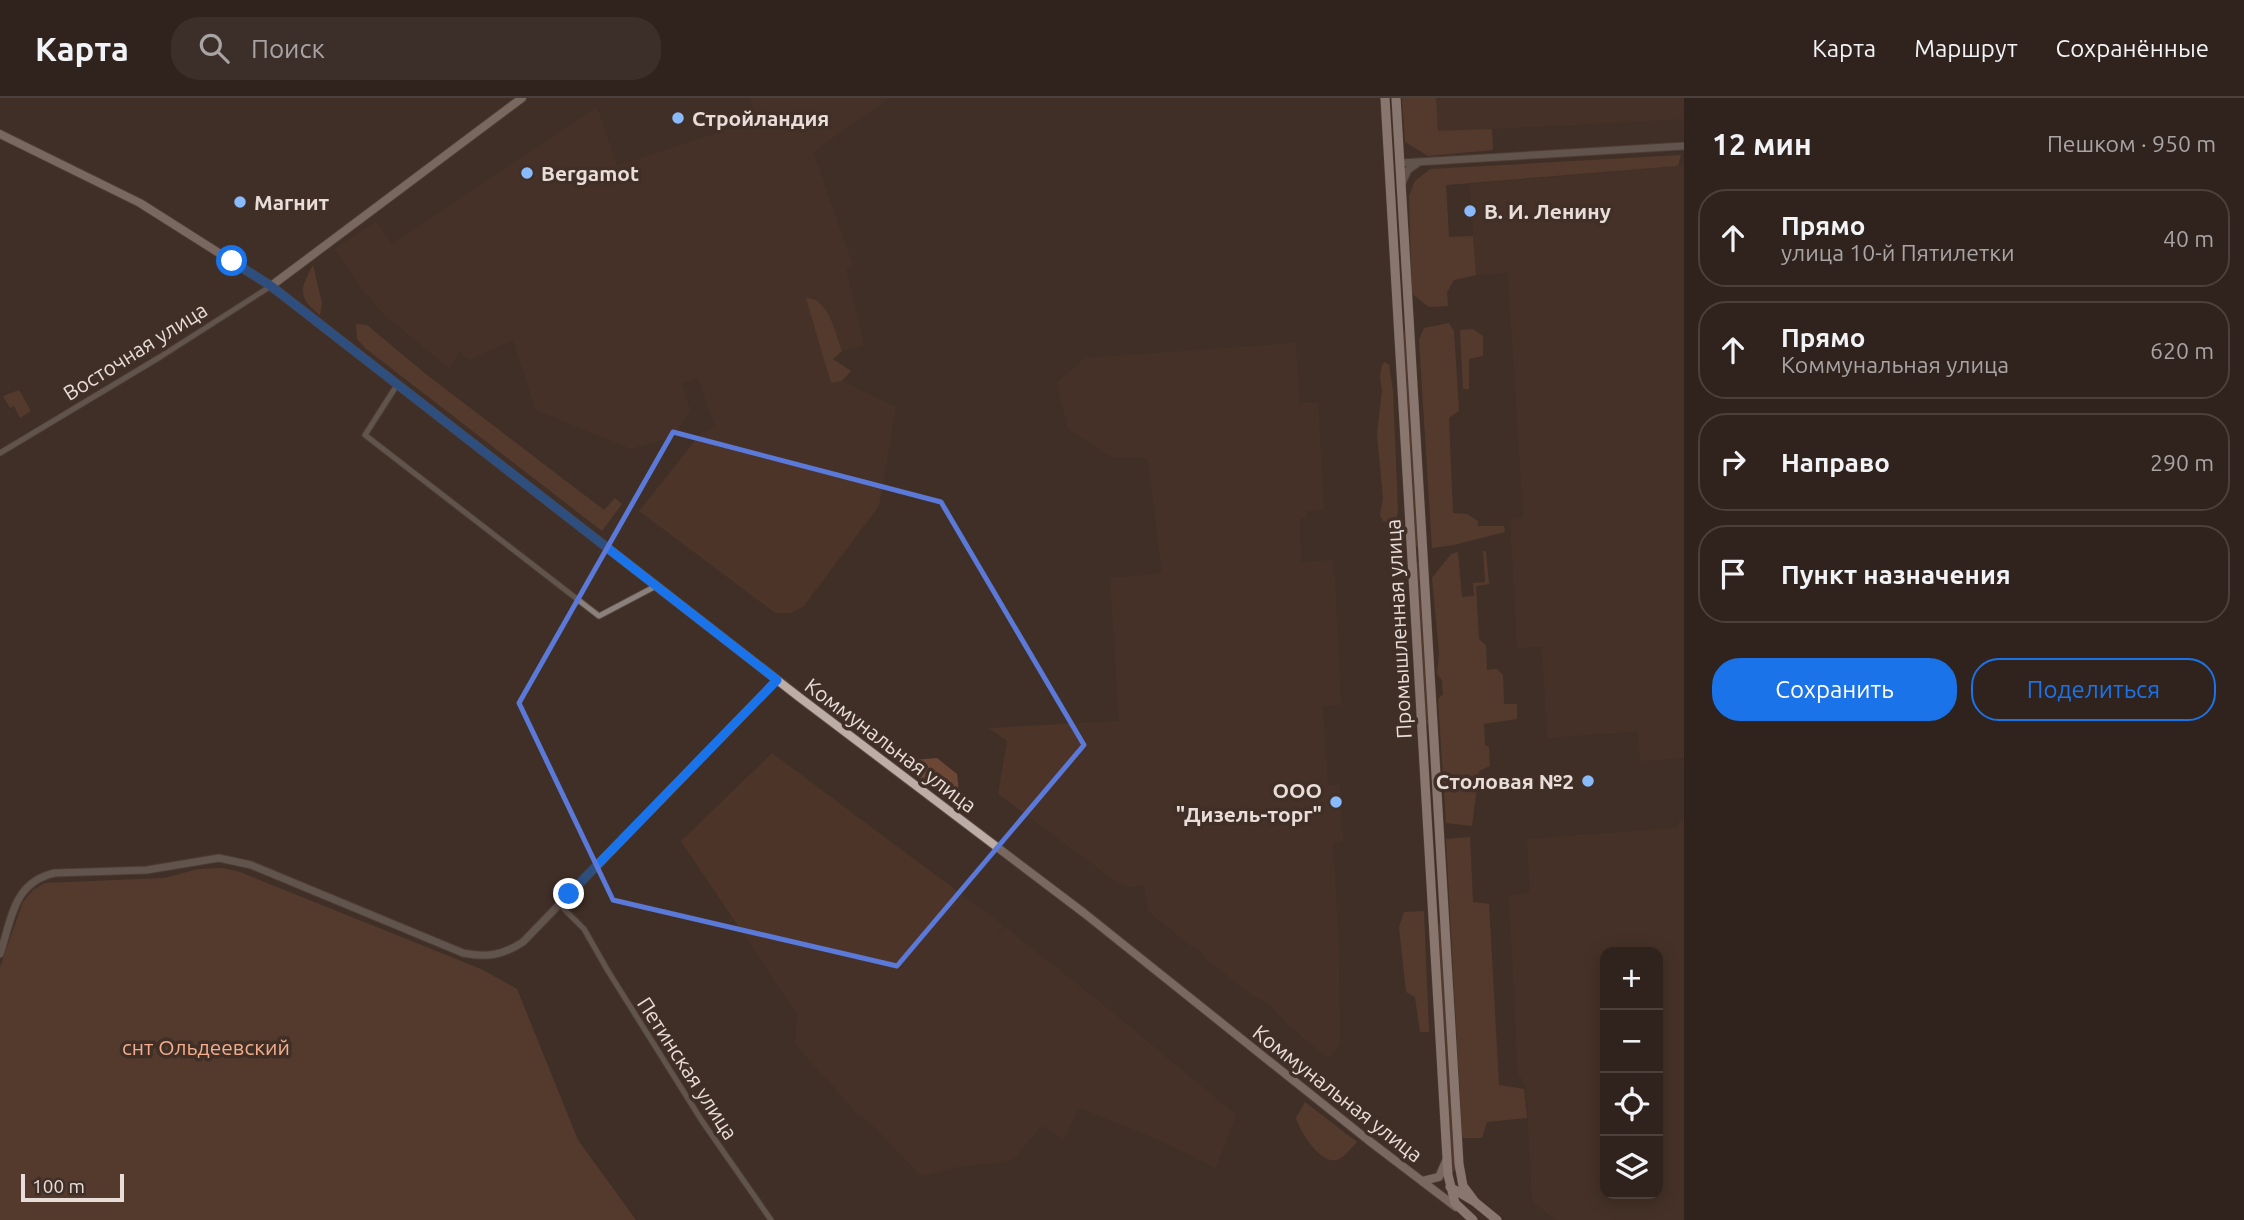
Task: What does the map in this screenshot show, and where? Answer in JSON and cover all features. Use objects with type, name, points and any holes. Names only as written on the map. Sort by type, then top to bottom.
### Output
[{"type":"main road","name":"Восточная улица","points":[[271,286],[522,98]]},
{"type":"main road","name":"Промышленная улица","points":[[1385,98],[1447,1157],[1450,1187],[1459,1209]]},
{"type":"main road","name":"Промышленная улица","points":[[1396,98],[1461,1178],[1475,1202]]},
{"type":"main road","name":"Коммунальная улица","points":[[0,134],[140,203],[271,286],[777,680],[1083,913],[1422,1181]]},
{"type":"main road","points":[[1389,164],[1400,163]]},
{"type":"main road","points":[[1398,319],[1409,319]]},
{"type":"main road","points":[[1411,554],[1423,553]]},
{"type":"main road","points":[[1422,737],[1434,736]]},
{"type":"main road","points":[[1428,832],[1439,831]]},
{"type":"main road","points":[[1432,902],[1443,902]]},
{"type":"main road","points":[[1422,1181],[1440,1177],[1447,1157]]},
{"type":"main road","points":[[1450,1187],[1457,1185],[1461,1178]]},
{"type":"main road","name":"Промышленная улица","points":[[1422,1181],[1450,1187],[1497,1220]]},
{"type":"main road","name":"Промышленная улица","points":[[1422,1181],[1473,1220]]},
{"type":"street","points":[[1400,163],[1684,146]]},
{"type":"street","points":[[1401,187],[1408,170],[1418,162]]},
{"type":"street","name":"Восточная улица","points":[[0,453],[160,357],[271,286]]},
{"type":"street","points":[[397,385],[365,435],[599,616],[656,586]]},
{"type":"street","points":[[0,954],[18,899],[25,888],[41,876],[55,873],[147,870],[219,858],[251,865],[463,953],[489,956],[510,950],[523,942],[777,680]]},
{"type":"street","name":"Петинская улица","points":[[559,904],[584,929],[702,1121],[771,1220]]},
{"type":"highlighted area","points":[[673,432],[941,502],[1084,745],[897,966],[613,900],[519,703]]},
{"type":"shaded area","points":[[750,98],[889,98],[813,152],[853,266],[846,268],[864,345],[842,351],[824,306],[831,383],[842,381],[896,407],[879,506],[804,606],[791,613],[775,613],[639,511],[701,433],[715,427],[698,378],[682,383],[690,410],[674,436],[631,449],[536,410],[513,340],[469,360],[460,352],[449,368],[381,312],[335,249],[376,221],[392,244],[597,107],[617,166],[756,120]]},
{"type":"shaded area","points":[[1436,98],[1684,98],[1684,119],[1438,132]]},
{"type":"shaded area","points":[[1684,166],[1684,758],[1640,761],[1638,731],[1547,738],[1542,647],[1517,648],[1510,519],[1523,517],[1508,273],[1476,275],[1470,184]]},
{"type":"shaded area","points":[[1296,343],[1299,403],[1318,403],[1324,510],[1306,511],[1306,518],[1300,518],[1301,562],[1334,560],[1341,705],[1323,706],[1328,785],[1340,785],[1343,842],[1333,843],[1339,951],[1340,1044],[1328,1058],[1288,1025],[1268,1003],[1253,996],[1204,957],[1200,950],[1191,946],[1148,911],[1144,885],[1131,887],[1118,883],[998,794],[1007,741],[989,728],[1119,721],[1110,578],[1162,573],[1148,458],[1112,457],[1068,429],[1056,383],[1085,358]]},
{"type":"shaded area","points":[[772,753],[1004,926],[987,948],[1005,927],[1236,1115],[1216,1168],[1159,1140],[1079,1108],[1064,1139],[1042,1126],[1012,1161],[958,1167],[921,1176],[856,1112],[795,1044],[797,1014],[681,841]]},
{"type":"shaded area","points":[[1679,821],[1684,821],[1684,1220],[1557,1220],[1532,1202],[1526,1086],[1523,1085],[1522,1078],[1518,1078],[1509,895],[1530,893],[1527,839],[1678,828]]},
{"type":"green space","points":[[1402,98],[1436,98],[1438,131],[1492,129],[1493,150],[1428,156],[1405,142]]},
{"type":"green space","points":[[1681,155],[1678,166],[1446,185],[1449,237],[1473,236],[1476,275],[1454,280],[1447,292],[1448,306],[1429,307],[1412,294],[1409,196],[1415,181],[1430,169]]},
{"type":"green space","points":[[313,265],[322,303],[320,315],[307,303],[303,292],[305,280]]},
{"type":"green space","points":[[806,298],[820,304],[830,318],[842,351],[833,359],[851,371],[842,381],[831,383]]},
{"type":"green space","points":[[1449,323],[1454,331],[1459,411],[1449,418],[1453,513],[1467,514],[1478,521],[1478,526],[1504,526],[1505,532],[1432,548],[1419,340],[1424,328]]},
{"type":"green space","points":[[356,324],[367,325],[427,375],[604,510],[615,498],[622,504],[602,531],[365,348],[357,339]]},
{"type":"green space","points":[[1473,329],[1483,336],[1483,356],[1469,359],[1469,389],[1463,389],[1460,330]]},
{"type":"green space","points":[[1406,332],[1419,546],[1415,546],[1402,333]]},
{"type":"green space","points":[[1385,362],[1389,365],[1393,390],[1398,512],[1396,520],[1389,523],[1383,521],[1380,515],[1383,498],[1377,434],[1382,391],[1380,377]]},
{"type":"green space","points":[[19,390],[31,411],[20,418],[14,406],[10,408],[3,396]]},
{"type":"green space","points":[[1483,551],[1486,551],[1489,584],[1476,586],[1479,639],[1486,645],[1487,670],[1497,669],[1503,675],[1504,704],[1517,704],[1517,719],[1484,724],[1490,766],[1479,771],[1472,826],[1446,823],[1438,699],[1443,694],[1442,680],[1437,674],[1439,653],[1432,578],[1451,554],[1458,552],[1462,597],[1474,596],[1473,583],[1485,582]]},
{"type":"green space","points":[[1416,562],[1420,562],[1429,724],[1425,724]]},
{"type":"green space","points":[[937,758],[957,774],[958,792],[952,801],[911,772],[909,766],[913,760]]},
{"type":"green space","points":[[1470,837],[1473,902],[1489,904],[1499,1085],[1524,1089],[1527,1118],[1487,1122],[1482,1138],[1462,1138],[1446,839]]},
{"type":"green space","name":"снт Ольдеевский","points":[[223,868],[240,872],[481,969],[517,989],[578,1140],[636,1220],[0,1220],[0,967],[23,902],[33,890],[45,883],[165,878],[198,869]]},
{"type":"green space","points":[[1424,911],[1429,1032],[1420,1032],[1415,997],[1406,992],[1399,927],[1404,912]]},
{"type":"green space","points":[[1441,924],[1455,1163],[1455,1170],[1452,1172],[1437,925]]},
{"type":"green space","points":[[1305,1102],[1357,1142],[1342,1157],[1330,1160],[1323,1157],[1306,1138],[1296,1118]]},
{"type":"place","name":"Стройландия","points":[[678,118]]},
{"type":"place","name":"Bergamot","points":[[527,173]]},
{"type":"place","name":"Магнит","points":[[240,202]]},
{"type":"place","name":"В. И. Ленину","points":[[1470,211]]},
{"type":"place","name":"Столовая №2","points":[[1588,781]]},
{"type":"place","name":"ООО \"Дизель-торг\"","points":[[1336,802]]},
{"type":"route","points":[[232,261],[271,286],[777,680],[569,894]]}]
